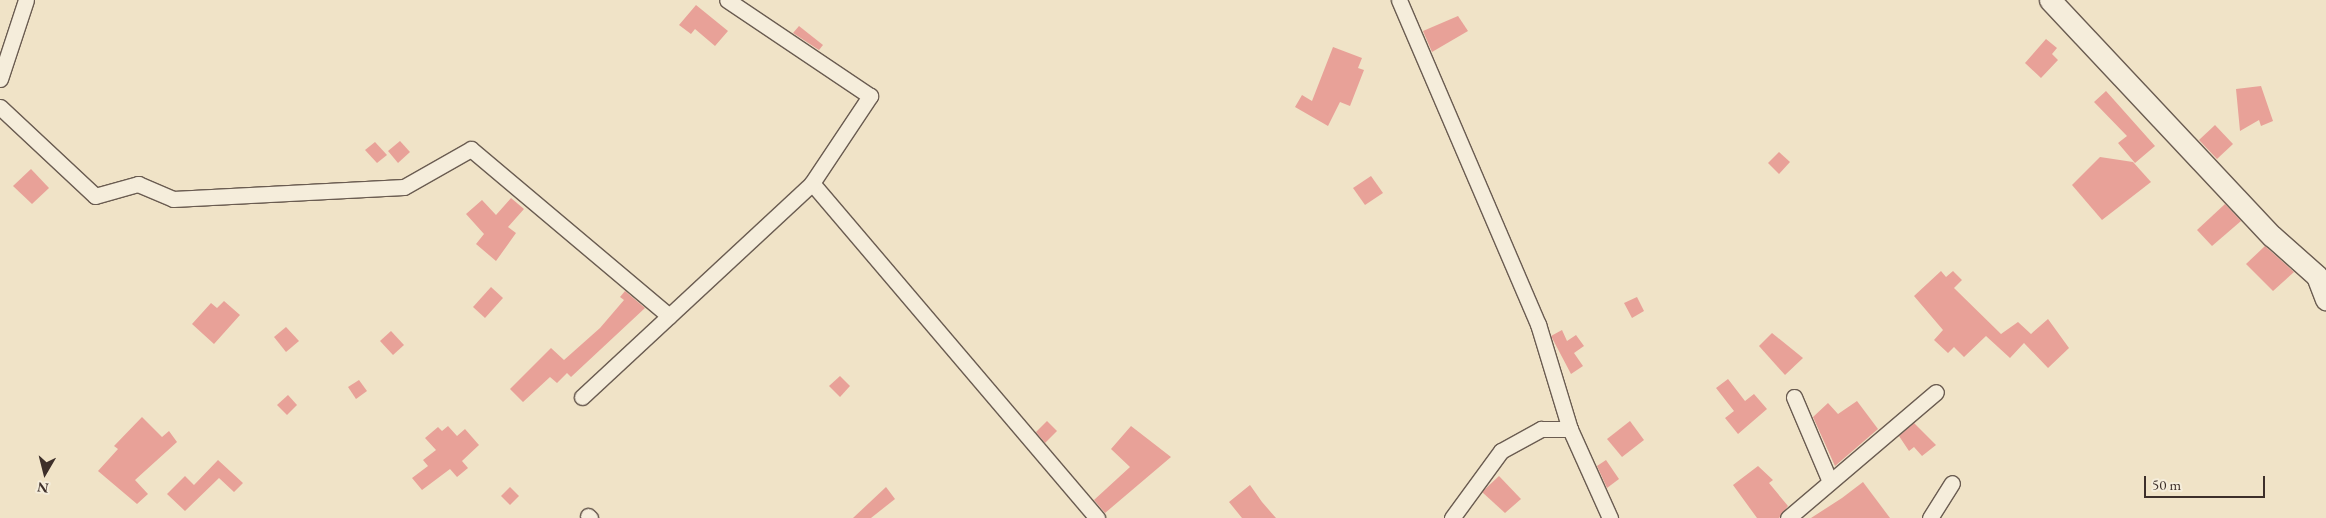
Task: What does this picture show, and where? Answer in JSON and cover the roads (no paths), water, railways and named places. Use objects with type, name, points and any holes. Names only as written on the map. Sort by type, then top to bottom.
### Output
[{"type":"street","points":[[0,79],[26,0]]},
{"type":"street","points":[[582,397],[812,183],[870,96],[727,0]]},
{"type":"street","points":[[1399,0],[1538,324],[1570,429],[1610,518]]},
{"type":"street","points":[[2050,0],[2272,236],[2317,276],[2326,298]]},
{"type":"street","points":[[0,107],[95,196],[138,184],[173,199],[404,187],[471,149],[669,316]]},
{"type":"street","points":[[812,183],[1097,518]]},
{"type":"street","points":[[1788,518],[1936,392]]},
{"type":"street","points":[[1794,396],[1830,482]]},
{"type":"street","points":[[1452,518],[1501,451],[1541,429],[1570,429]]},
{"type":"street","points":[[1930,518],[1952,483]]}]
